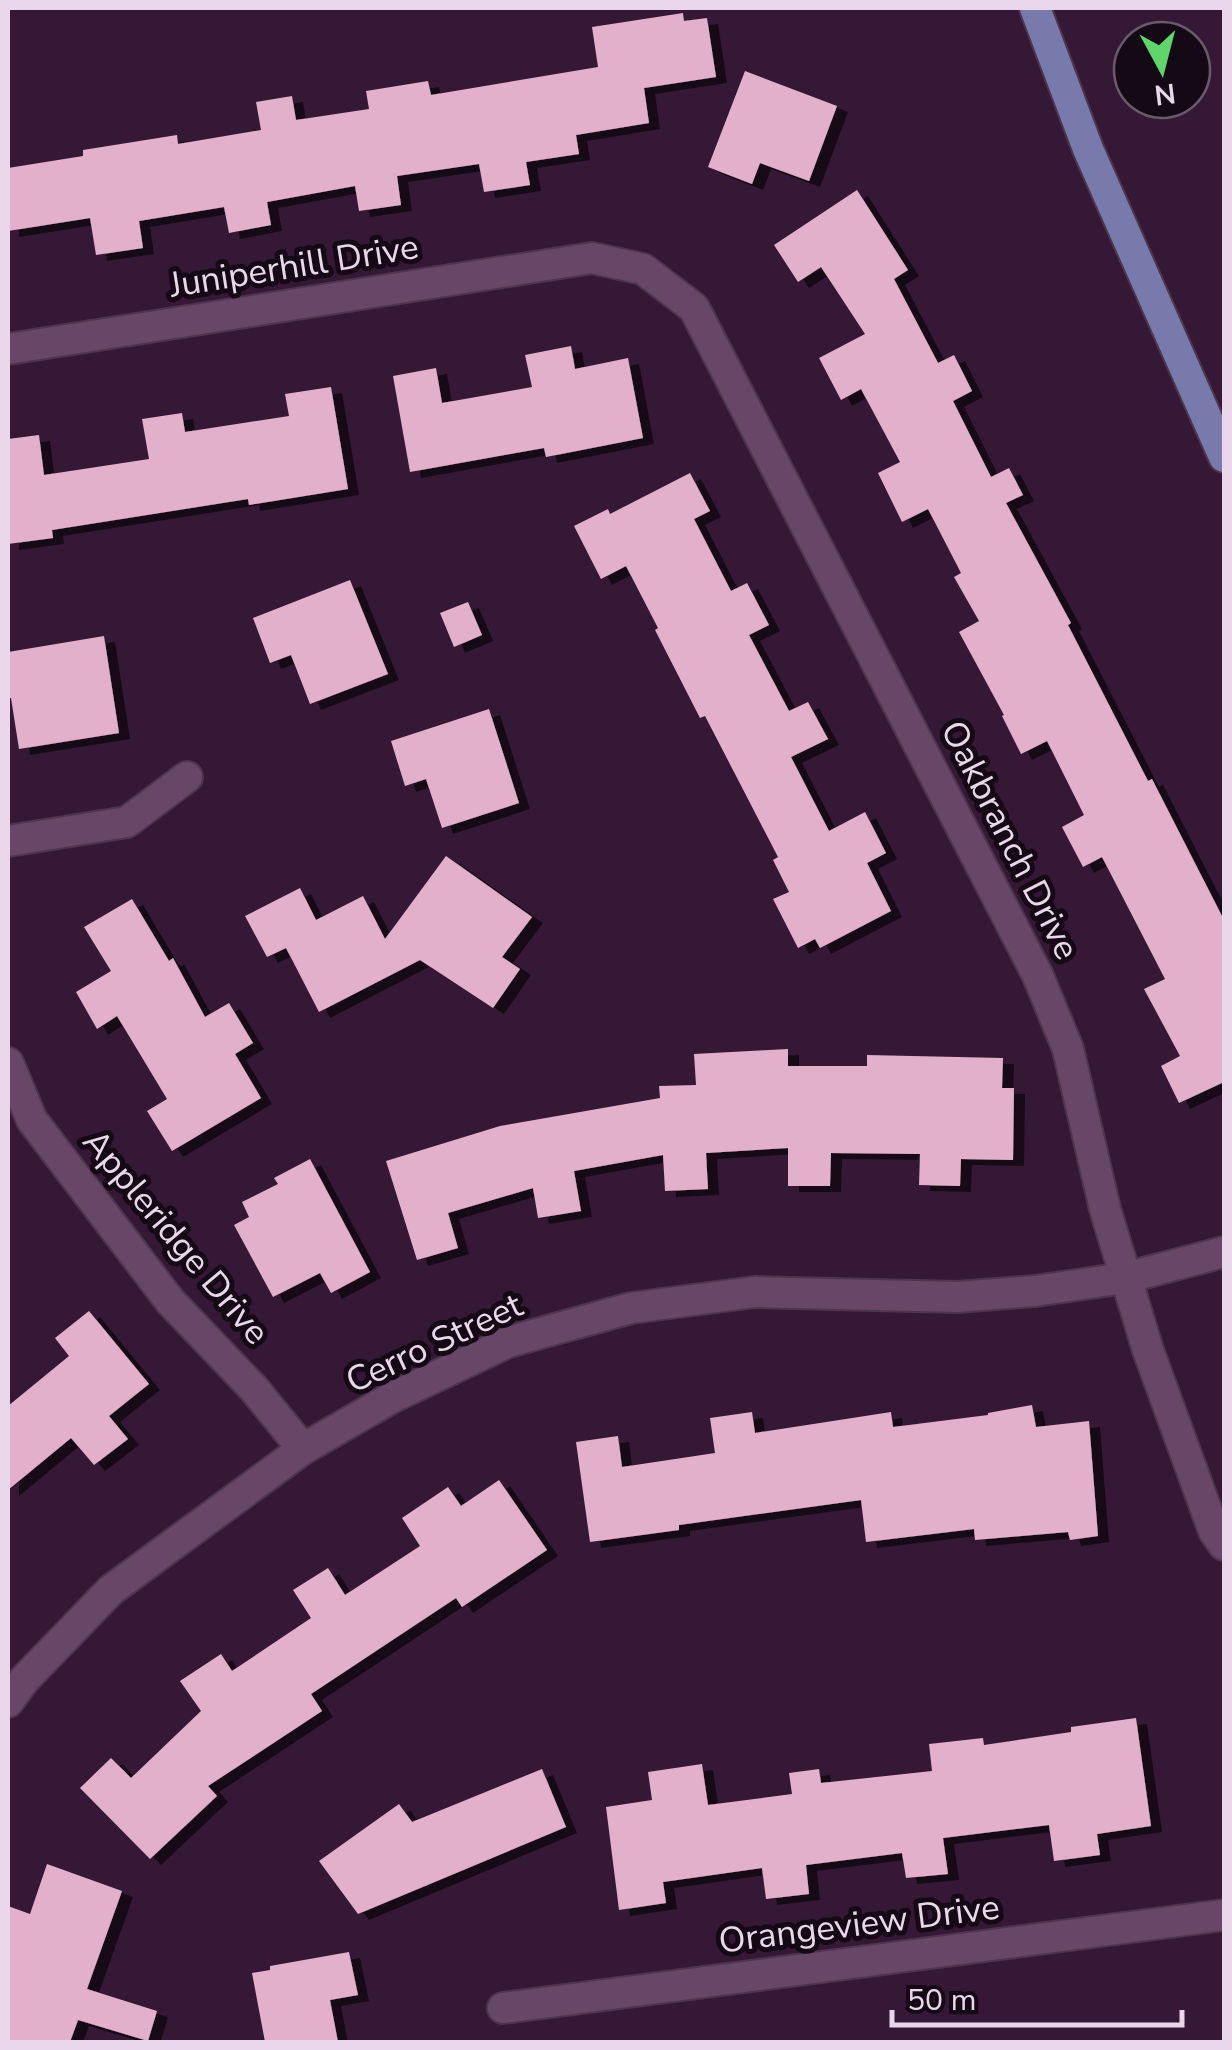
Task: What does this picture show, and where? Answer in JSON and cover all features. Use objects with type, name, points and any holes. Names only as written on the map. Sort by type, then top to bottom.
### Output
[{"type":"main road","points":[[1035,8],[1088,149],[1224,457]]},
{"type":"street","name":"Juniperhill Drive","points":[[8,349],[592,258]]},
{"type":"street","name":"Oakbranch Drive","points":[[592,258],[643,269],[694,308],[1038,976],[1068,1049],[1125,1278],[1208,1512],[1224,1545]]},
{"type":"street","points":[[8,841],[127,822],[187,777]]},
{"type":"street","name":"Appleridge Drive","points":[[8,1063],[32,1120],[170,1300],[255,1390],[303,1450]]},
{"type":"street","name":"Cerro Street","points":[[8,1702],[24,1680],[111,1590],[303,1450],[393,1397],[508,1342],[631,1308],[755,1292],[957,1297],[1035,1291],[1125,1278],[1224,1252]]},
{"type":"street","name":"Orangeview Drive","points":[[503,2008],[1224,1915]]},
{"type":"building","points":[[683,13],[684,21],[707,18],[716,77],[644,88],[649,123],[576,135],[579,154],[526,162],[530,185],[484,192],[479,164],[397,176],[401,205],[359,211],[355,186],[267,202],[271,225],[229,233],[224,207],[139,221],[143,248],[96,255],[90,218],[8,231],[8,168],[83,156],[83,150],[177,135],[178,144],[261,130],[256,102],[292,96],[296,120],[369,109],[366,91],[428,81],[431,95],[598,67],[592,27]]},
{"type":"building","points":[[745,71],[837,106],[809,181],[760,163],[752,184],[708,167]]},
{"type":"building","points":[[857,190],[908,270],[894,279],[938,363],[954,355],[972,391],[953,401],[991,477],[1009,468],[1023,495],[1006,503],[1224,920],[1224,1082],[1179,1103],[1161,1066],[1180,1056],[1144,989],[1165,979],[1102,857],[1083,867],[1062,827],[1084,815],[1047,741],[1021,754],[959,632],[979,621],[954,577],[961,573],[928,509],[902,522],[878,473],[900,462],[861,389],[841,400],[819,358],[865,334],[821,267],[798,282],[774,245]]},
{"type":"building","points":[[571,346],[575,369],[628,358],[643,438],[546,457],[544,448],[410,472],[393,376],[436,368],[442,403],[532,387],[525,355]]},
{"type":"building","points":[[331,387],[348,489],[249,505],[248,499],[52,530],[53,538],[8,544],[8,439],[39,435],[44,475],[149,459],[142,419],[182,413],[185,432],[289,416],[285,394]]},
{"type":"building","points":[[690,473],[710,511],[694,519],[731,591],[747,583],[769,625],[749,635],[789,711],[808,702],[828,739],[791,757],[829,831],[865,812],[886,853],[867,863],[891,911],[820,948],[815,939],[798,948],[773,899],[789,892],[773,860],[778,857],[705,716],[700,718],[626,566],[601,579],[574,526],[608,509],[610,514]]},
{"type":"building","points":[[350,580],[388,674],[310,704],[291,655],[270,663],[253,618]]},
{"type":"building","points":[[468,602],[482,635],[454,647],[440,613]]},
{"type":"building","points":[[104,636],[119,733],[19,749],[8,698],[8,652]]},
{"type":"building","points":[[489,709],[519,803],[442,828],[426,779],[405,786],[391,741]]},
{"type":"building","points":[[446,856],[532,917],[502,957],[520,969],[493,1008],[420,960],[319,1012],[286,948],[267,957],[245,916],[300,888],[316,920],[363,896],[385,939]]},
{"type":"building","points":[[132,899],[169,961],[173,958],[205,1017],[229,1003],[253,1043],[235,1054],[261,1098],[172,1151],[147,1111],[167,1099],[117,1016],[97,1029],[76,992],[111,971],[84,927]]},
{"type":"building","points":[[788,1049],[788,1066],[867,1066],[867,1055],[1003,1058],[1002,1088],[1014,1088],[1013,1160],[961,1159],[960,1186],[919,1185],[920,1154],[831,1153],[830,1186],[788,1186],[788,1148],[706,1153],[708,1189],[665,1191],[663,1155],[574,1171],[581,1211],[538,1218],[533,1188],[448,1213],[458,1248],[417,1260],[386,1161],[500,1126],[660,1098],[659,1086],[696,1085],[694,1054]]},
{"type":"building","points":[[310,1159],[370,1272],[331,1293],[320,1273],[273,1297],[234,1225],[249,1217],[242,1202],[278,1184],[274,1178]]},
{"type":"building","points":[[89,1311],[149,1384],[109,1416],[128,1439],[94,1465],[71,1438],[8,1490],[8,1406],[69,1356],[55,1338]]},
{"type":"building","points":[[1032,1405],[1036,1427],[1089,1421],[1098,1536],[1070,1540],[1068,1532],[975,1540],[974,1529],[866,1542],[861,1500],[679,1525],[679,1530],[590,1542],[576,1442],[618,1436],[622,1467],[715,1453],[710,1418],[752,1412],[755,1433],[891,1412],[893,1427]]},
{"type":"building","points":[[499,1480],[547,1550],[462,1607],[456,1598],[311,1694],[322,1711],[208,1786],[217,1796],[150,1859],[80,1788],[111,1758],[131,1778],[201,1711],[180,1681],[221,1654],[232,1671],[311,1618],[293,1590],[328,1568],[345,1595],[420,1546],[402,1518],[448,1487],[461,1506]]},
{"type":"building","points":[[1136,1718],[1151,1826],[1097,1834],[1100,1855],[1054,1861],[1049,1825],[943,1838],[948,1874],[906,1878],[902,1853],[806,1865],[809,1894],[766,1899],[762,1868],[663,1882],[666,1903],[619,1910],[606,1807],[652,1800],[648,1772],[702,1764],[708,1805],[792,1794],[789,1773],[819,1769],[821,1783],[932,1771],[929,1744],[983,1738],[984,1745]]},
{"type":"building","points":[[542,1769],[566,1827],[358,1914],[319,1861],[399,1804],[412,1822]]},
{"type":"building","points":[[47,1864],[122,1891],[87,1989],[157,2011],[148,2041],[78,2020],[70,2042],[8,2042],[8,1906],[30,1914]]},
{"type":"building","points":[[349,1952],[358,1995],[330,2000],[338,2042],[265,2042],[252,1973],[270,1970],[270,1966]]}]
